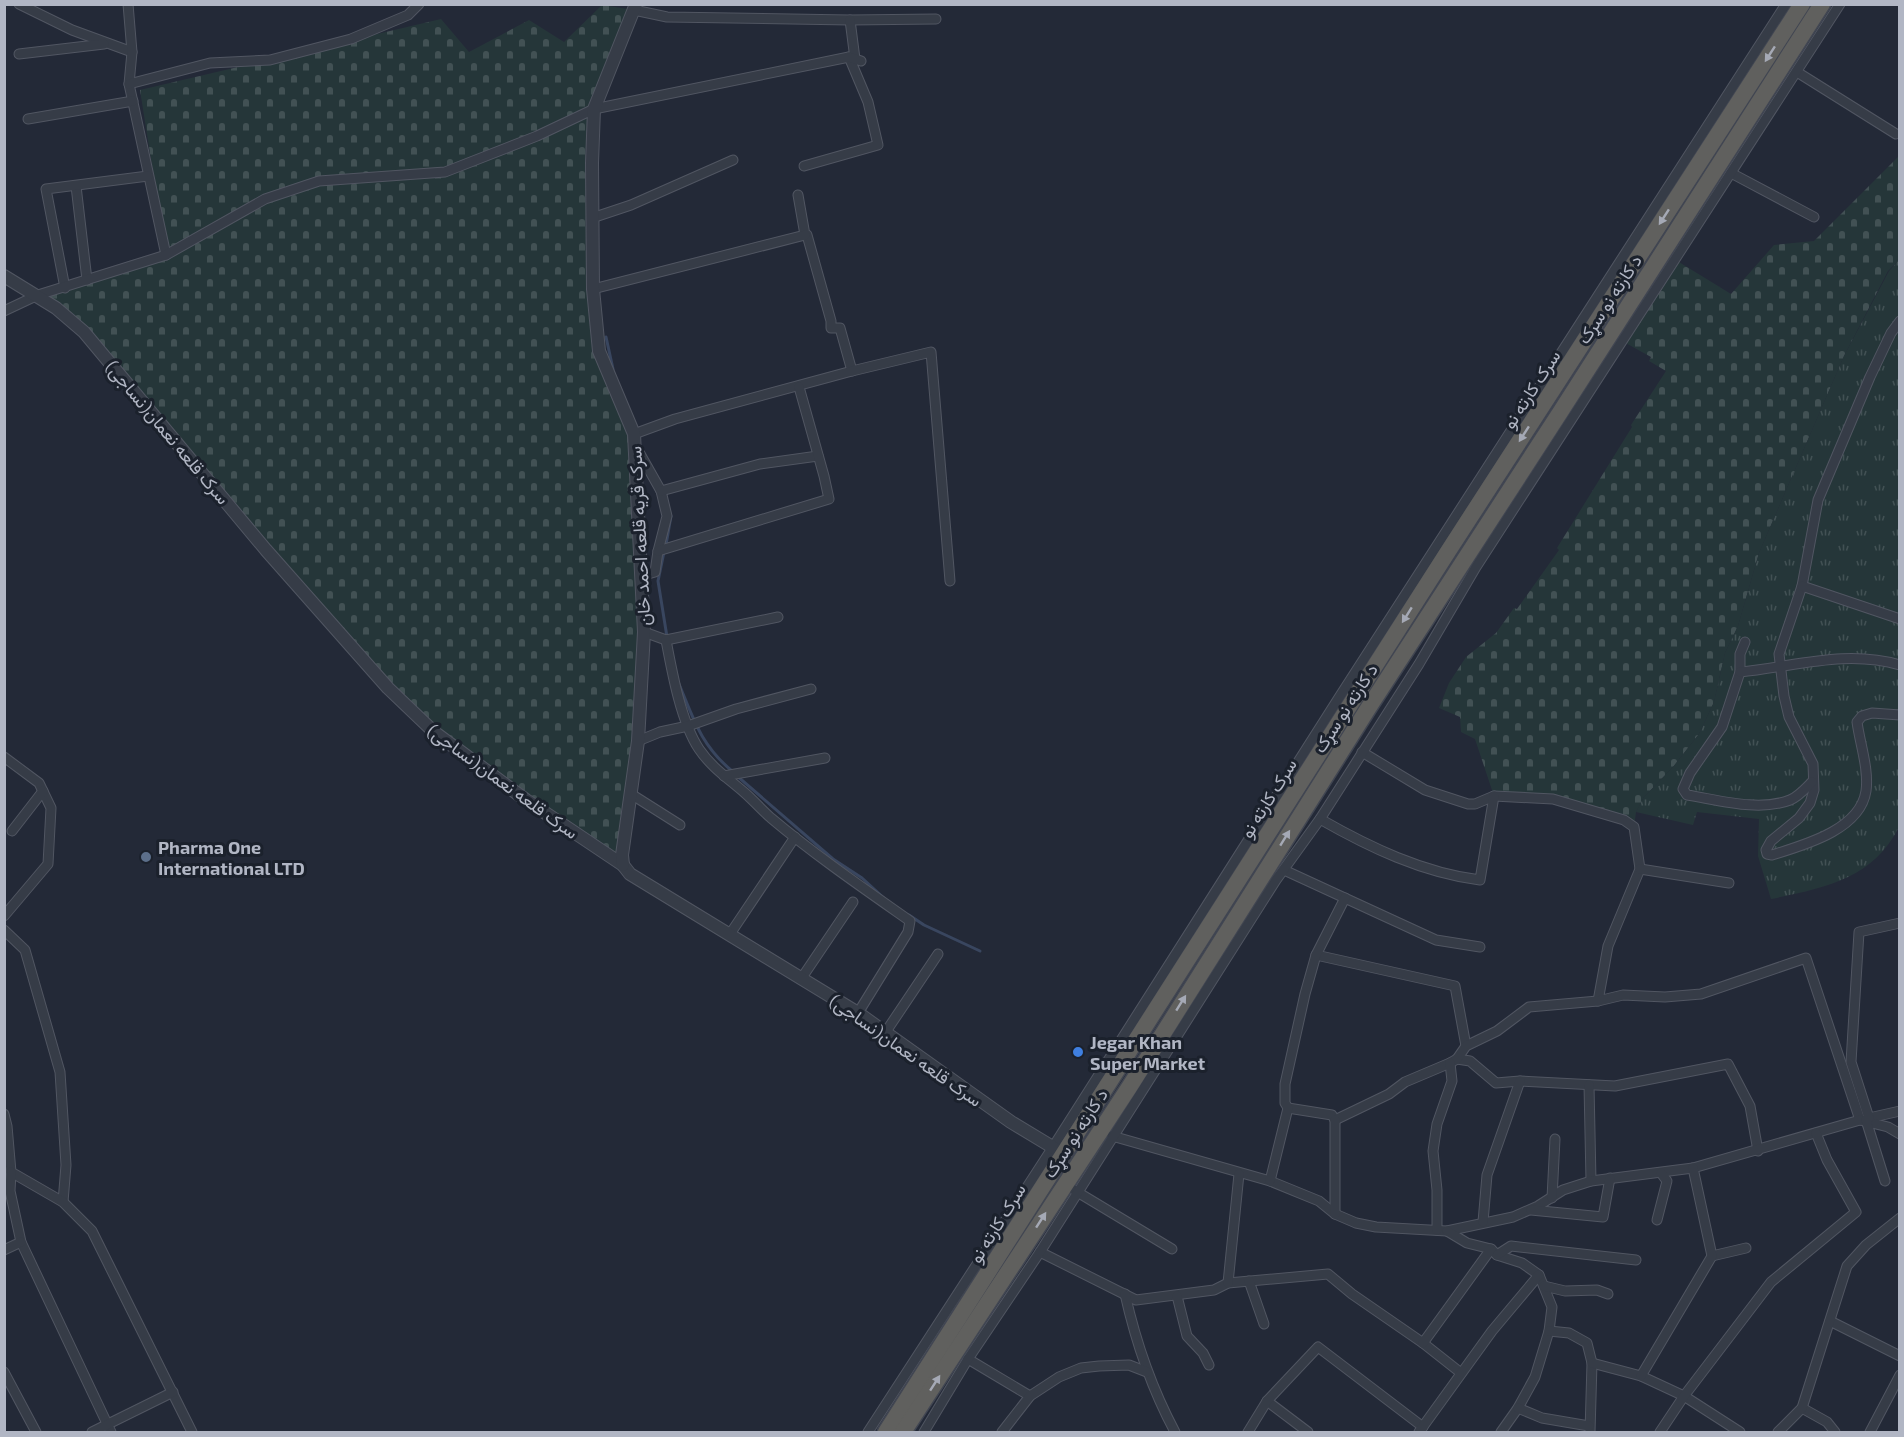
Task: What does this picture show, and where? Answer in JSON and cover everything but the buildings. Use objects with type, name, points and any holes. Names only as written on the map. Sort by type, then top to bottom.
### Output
[{"type":"highway","name":"سرک کارته نو","points":[[886,1432],[1059,1151],[1102,1113],[1449,550],[1802,4]]},
{"type":"highway","name":"د کارته نو سړک","points":[[903,1432],[1071,1188],[1102,1113],[1170,1033],[1362,717],[1822,4]]},
{"type":"highway","points":[[1575,357],[1590,365]]},
{"type":"street","points":[[19,4],[40,16],[106,44],[132,52]]},
{"type":"street","points":[[128,4],[132,52],[129,84],[166,255]]},
{"type":"street","points":[[129,84],[210,63],[270,60],[351,39],[408,15],[419,4]]},
{"type":"street","points":[[868,1432],[1059,1151],[1340,696],[1786,4]]},
{"type":"street","points":[[924,1432],[968,1359],[1040,1252],[1071,1188],[1112,1136],[1170,1033],[1320,819],[1419,664],[1476,567],[1840,4]]},
{"type":"street","points":[[633,7],[667,17],[936,19]]},
{"type":"street","name":"سرک قریه قلعه احمد خان","points":[[623,866],[622,855],[638,741],[644,632],[634,438],[599,351],[593,289],[592,218],[594,109],[633,7]]},
{"type":"street","points":[[804,166],[878,145],[855,59],[850,20]]},
{"type":"street","points":[[19,54],[106,44]]},
{"type":"street","points":[[4,311],[38,295],[166,255],[265,200],[319,181],[445,172],[537,136],[594,109],[855,59]]},
{"type":"street","points":[[1797,72],[1896,134]]},
{"type":"street","points":[[28,119],[132,100]]},
{"type":"street","points":[[592,218],[631,205],[733,160]]},
{"type":"street","points":[[1731,173],[1814,216]]},
{"type":"street","points":[[65,288],[46,189],[148,176]]},
{"type":"street","points":[[76,186],[87,280]]},
{"type":"street","points":[[798,195],[805,235],[807,235],[831,328],[840,328],[852,371]]},
{"type":"street","points":[[593,289],[805,235]]},
{"type":"street","points":[[4,276],[38,295]]},
{"type":"street","name":"سرک قلعه نعمان(نساجی)","points":[[38,295],[84,332],[266,549],[388,688],[434,732],[664,897],[730,934],[858,1013],[1011,1122],[1059,1151]]},
{"type":"street","points":[[1899,321],[1870,377],[1818,500],[1803,586],[1779,654],[1789,717],[1813,764],[1814,790],[1810,802],[1799,818],[1771,841],[1766,849],[1767,854],[1772,855],[1802,846],[1827,835],[1856,814],[1863,802],[1866,790],[1866,774],[1857,722],[1862,716],[1872,713],[1899,715]]},
{"type":"street","points":[[641,576],[655,572],[667,516],[661,491],[634,438],[675,419],[931,352],[950,580]]},
{"type":"street","points":[[658,551],[829,499],[799,387]]},
{"type":"street","points":[[661,491],[760,464],[818,456]]},
{"type":"street","points":[[1803,586],[1899,620]]},
{"type":"street","points":[[644,632],[666,640],[778,617]]},
{"type":"street","points":[[666,640],[671,667],[688,726],[699,749],[724,776],[795,837],[910,921],[908,932],[858,1013]]},
{"type":"street","points":[[1745,642],[1740,654],[1740,672],[1722,728],[1690,773],[1683,789],[1687,795],[1774,805],[1793,799],[1812,782]]},
{"type":"street","points":[[1740,672],[1837,658],[1862,658],[1899,665]]},
{"type":"street","points":[[638,741],[660,732],[688,726],[736,709],[811,688]]},
{"type":"street","points":[[1362,752],[1425,790],[1472,805],[1494,796],[1553,799],[1624,820],[1634,827],[1640,869],[1608,946],[1598,1001]]},
{"type":"street","points":[[724,776],[825,758]]},
{"type":"street","points":[[4,915],[48,864],[51,808],[39,783],[6,761]]},
{"type":"street","points":[[12,831],[43,791]]},
{"type":"street","points":[[631,794],[680,825]]},
{"type":"street","points":[[1320,819],[1356,840],[1394,856],[1451,876],[1480,880],[1494,796]]},
{"type":"street","points":[[730,934],[795,837]]},
{"type":"street","points":[[1640,869],[1730,883]]},
{"type":"street","points":[[1284,870],[1436,940],[1480,947]]},
{"type":"street","points":[[1270,1181],[1288,1108],[1285,1103],[1285,1084],[1305,994],[1316,955],[1345,898]]},
{"type":"street","points":[[801,979],[853,902]]},
{"type":"street","points":[[1865,1120],[1851,1062],[1860,932],[1899,923]]},
{"type":"street","points":[[4,930],[25,950],[60,1072],[66,1165],[63,1202]]},
{"type":"street","points":[[885,1033],[938,954]]},
{"type":"street","points":[[1316,955],[1455,986],[1466,1046]]},
{"type":"street","points":[[1442,1231],[1433,1151],[1437,1124],[1452,1081],[1453,1061],[1466,1046],[1497,1031],[1530,1007],[1598,1001],[1623,995],[1665,997],[1701,994],[1806,958],[1885,1181]]},
{"type":"street","points":[[1335,1120],[1389,1094],[1405,1082],[1453,1061],[1470,1061],[1496,1083],[1520,1081],[1615,1086],[1728,1064],[1750,1106],[1758,1151]]},
{"type":"street","points":[[1483,1222],[1487,1175],[1520,1081]]},
{"type":"street","points":[[1589,1085],[1591,1181]]},
{"type":"street","points":[[1288,1108],[1332,1115],[1335,1120],[1335,1214]]},
{"type":"street","points":[[1112,1136],[1270,1181],[1319,1202],[1335,1214],[1356,1223],[1376,1227],[1442,1231],[1513,1217],[1530,1210],[1563,1190],[1591,1181],[1693,1168],[1758,1151],[1816,1132],[1899,1111]]},
{"type":"street","points":[[4,1114],[11,1172],[10,1191],[21,1242],[109,1429]]},
{"type":"street","points":[[1865,1120],[1888,1127],[1899,1134]]},
{"type":"street","points":[[1660,1432],[1684,1396],[1771,1282],[1856,1212],[1827,1160],[1816,1132]]},
{"type":"street","points":[[1552,1198],[1555,1139]]},
{"type":"street","points":[[1641,1376],[1712,1256],[1693,1168]]},
{"type":"street","points":[[11,1172],[63,1202],[92,1231],[192,1432]]},
{"type":"street","points":[[1657,1220],[1667,1181],[1661,1173]]},
{"type":"street","points":[[1228,1282],[1239,1174]]},
{"type":"street","points":[[1530,1210],[1603,1217],[1610,1178]]},
{"type":"street","points":[[1071,1188],[1172,1249]]},
{"type":"street","points":[[1778,1432],[1802,1408],[1808,1383],[1847,1266],[1866,1245],[1899,1218]]},
{"type":"street","points":[[1442,1231],[1467,1243],[1522,1263],[1539,1275],[1552,1307],[1549,1331],[1535,1377],[1518,1408],[1501,1432]]},
{"type":"street","points":[[4,1250],[21,1242]]},
{"type":"street","points":[[1423,1343],[1494,1252],[1511,1246],[1636,1260]]},
{"type":"street","points":[[1712,1256],[1746,1248]]},
{"type":"street","points":[[1040,1252],[1136,1300],[1214,1290],[1228,1282],[1328,1274],[1461,1373]]},
{"type":"street","points":[[1248,1432],[1267,1401],[1318,1347],[1421,1430],[1492,1331],[1539,1275]]},
{"type":"street","points":[[1249,1281],[1264,1324]]},
{"type":"street","points":[[1544,1286],[1565,1290],[1597,1290],[1608,1294]]},
{"type":"street","points":[[1125,1294],[1147,1372],[1175,1432]]},
{"type":"street","points":[[1177,1296],[1187,1336],[1203,1353],[1209,1365]]},
{"type":"street","points":[[1830,1321],[1899,1356]]},
{"type":"street","points":[[1518,1408],[1542,1418],[1590,1429],[1592,1363],[1587,1343],[1569,1333],[1549,1331]]},
{"type":"street","points":[[968,1359],[1030,1396]]},
{"type":"street","points":[[1592,1363],[1641,1376],[1684,1396],[1740,1432]]},
{"type":"street","points":[[1002,1432],[1030,1396],[1059,1377],[1081,1368],[1129,1365],[1147,1372]]},
{"type":"street","points":[[4,1372],[36,1432]]},
{"type":"street","points":[[1870,1432],[1899,1375]]},
{"type":"street","points":[[92,1432],[109,1429],[173,1392]]},
{"type":"street","points":[[1267,1401],[1308,1432]]},
{"type":"street","points":[[1802,1408],[1827,1422],[1835,1432]]},
{"type":"green space","points":[[602,5],[634,10],[594,109],[599,351],[634,434],[644,632],[623,865],[526,800],[388,688],[84,332],[38,295],[166,254],[140,90],[441,19],[469,52],[529,20],[564,42]]},
{"type":"green space","points":[[1899,156],[1899,260],[1888,271],[1844,356],[1759,553],[1738,626],[1725,653],[1714,702],[1699,734],[1673,767],[1644,797],[1636,812],[1634,827],[1553,799],[1494,796],[1475,739],[1461,732],[1460,717],[1439,708],[1449,683],[1466,657],[1496,633],[1514,608],[1517,609],[1559,550],[1557,548],[1666,371],[1649,361],[1651,357],[1622,341],[1674,259],[1731,294],[1774,245],[1814,241]]},
{"type":"green space","points":[[1899,260],[1899,827],[1888,845],[1861,870],[1828,885],[1771,899],[1758,856],[1759,819],[1697,812],[1693,825],[1636,812],[1644,797],[1673,767],[1699,734],[1714,702],[1725,653],[1738,626],[1759,553],[1844,356],[1889,271]]},
{"type":"waterway","points":[[606,337],[613,369]]},
{"type":"waterway","points":[[666,545],[671,516]]},
{"type":"waterway","points":[[664,552],[658,581],[667,637]]},
{"type":"waterway","points":[[679,684],[706,742],[732,771]]},
{"type":"waterway","points":[[737,776],[833,859],[862,878],[886,900]]},
{"type":"waterway","points":[[909,915],[924,925],[980,951]]},
{"type":"place","name":"Pharma One International LTD","points":[[146,857]]},
{"type":"place","name":"Jegar Khan Super Market","points":[[1078,1052]]}]
